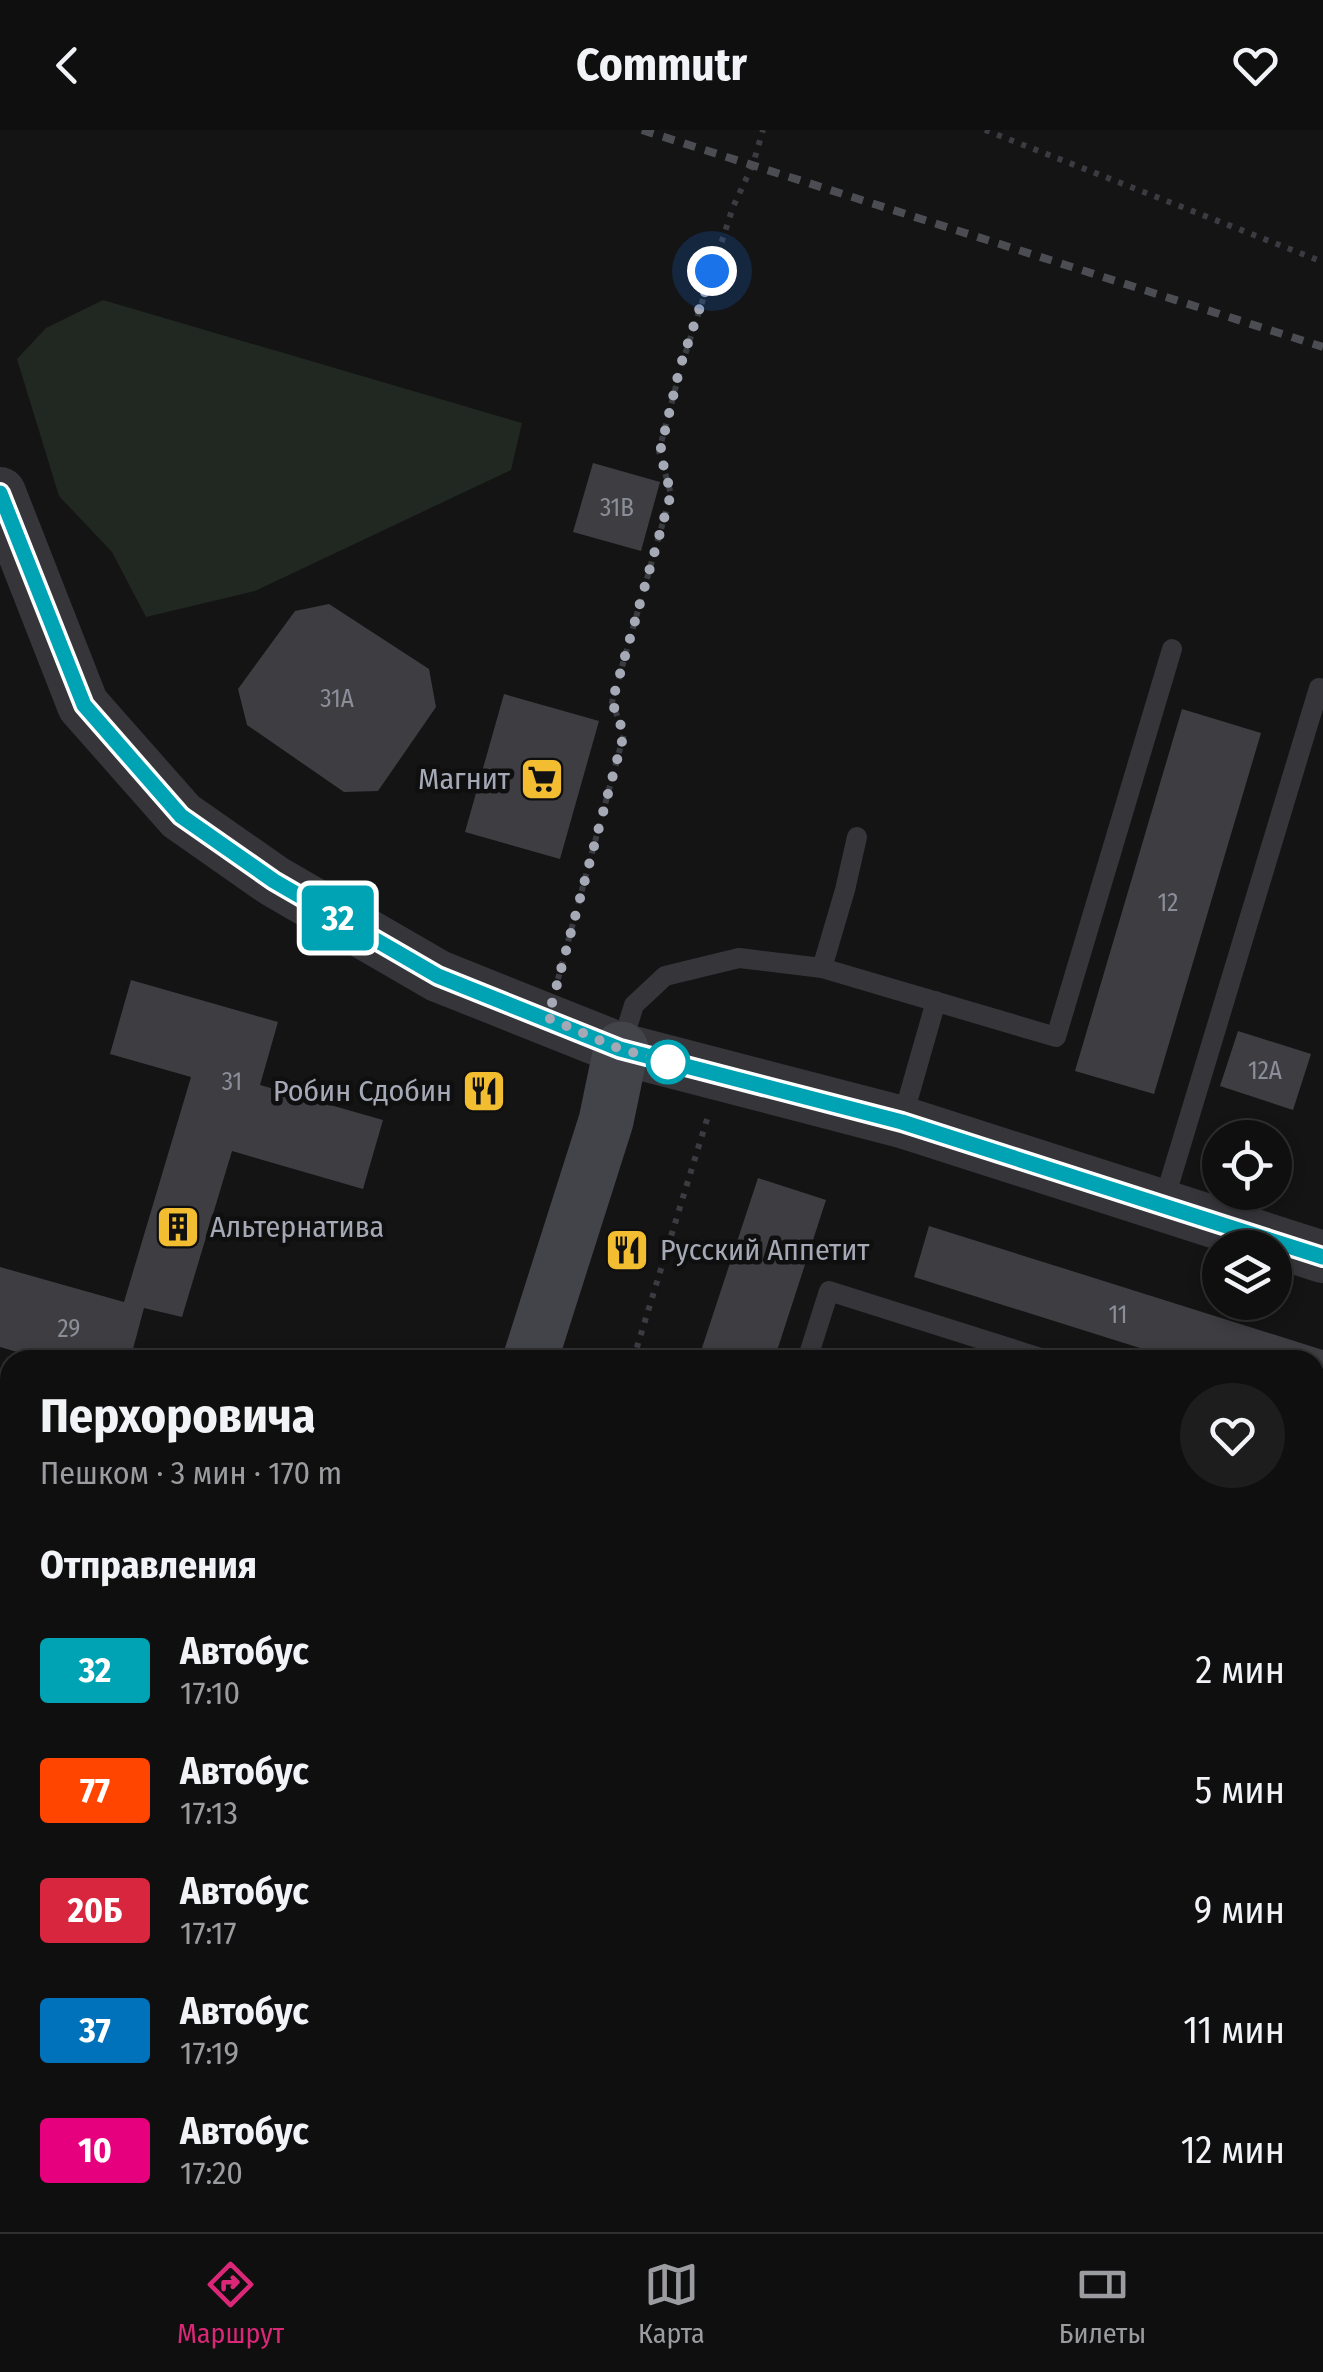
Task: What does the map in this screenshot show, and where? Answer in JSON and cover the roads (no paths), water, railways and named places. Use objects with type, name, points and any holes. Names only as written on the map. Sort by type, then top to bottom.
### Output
[{"type":"main road","points":[[533,1350],[606,1121],[620,1049]]},
{"type":"street","points":[[0,492],[84,705],[181,816],[274,881],[438,976],[620,1049],[902,1122],[1323,1257]]},
{"type":"lane","points":[[620,1049],[634,1005],[666,976],[739,958],[822,968],[1056,1037],[1172,648]]},
{"type":"lane","points":[[1162,1206],[1319,688],[1323,690]]},
{"type":"lane","points":[[822,968],[846,890],[857,837]]},
{"type":"lane","points":[[902,1122],[936,1002]]},
{"type":"lane","points":[[810,1350],[829,1291],[1015,1350]]},
{"type":"railway","points":[[642,130],[1323,347]]},
{"type":"place","name":"Магнит","points":[[542,779]]},
{"type":"place","name":"Робин Сдобин","points":[[484,1091]]},
{"type":"place","name":"Альтернатива","points":[[178,1227]]},
{"type":"place","name":"Русский Аппетит","points":[[627,1250]]}]
